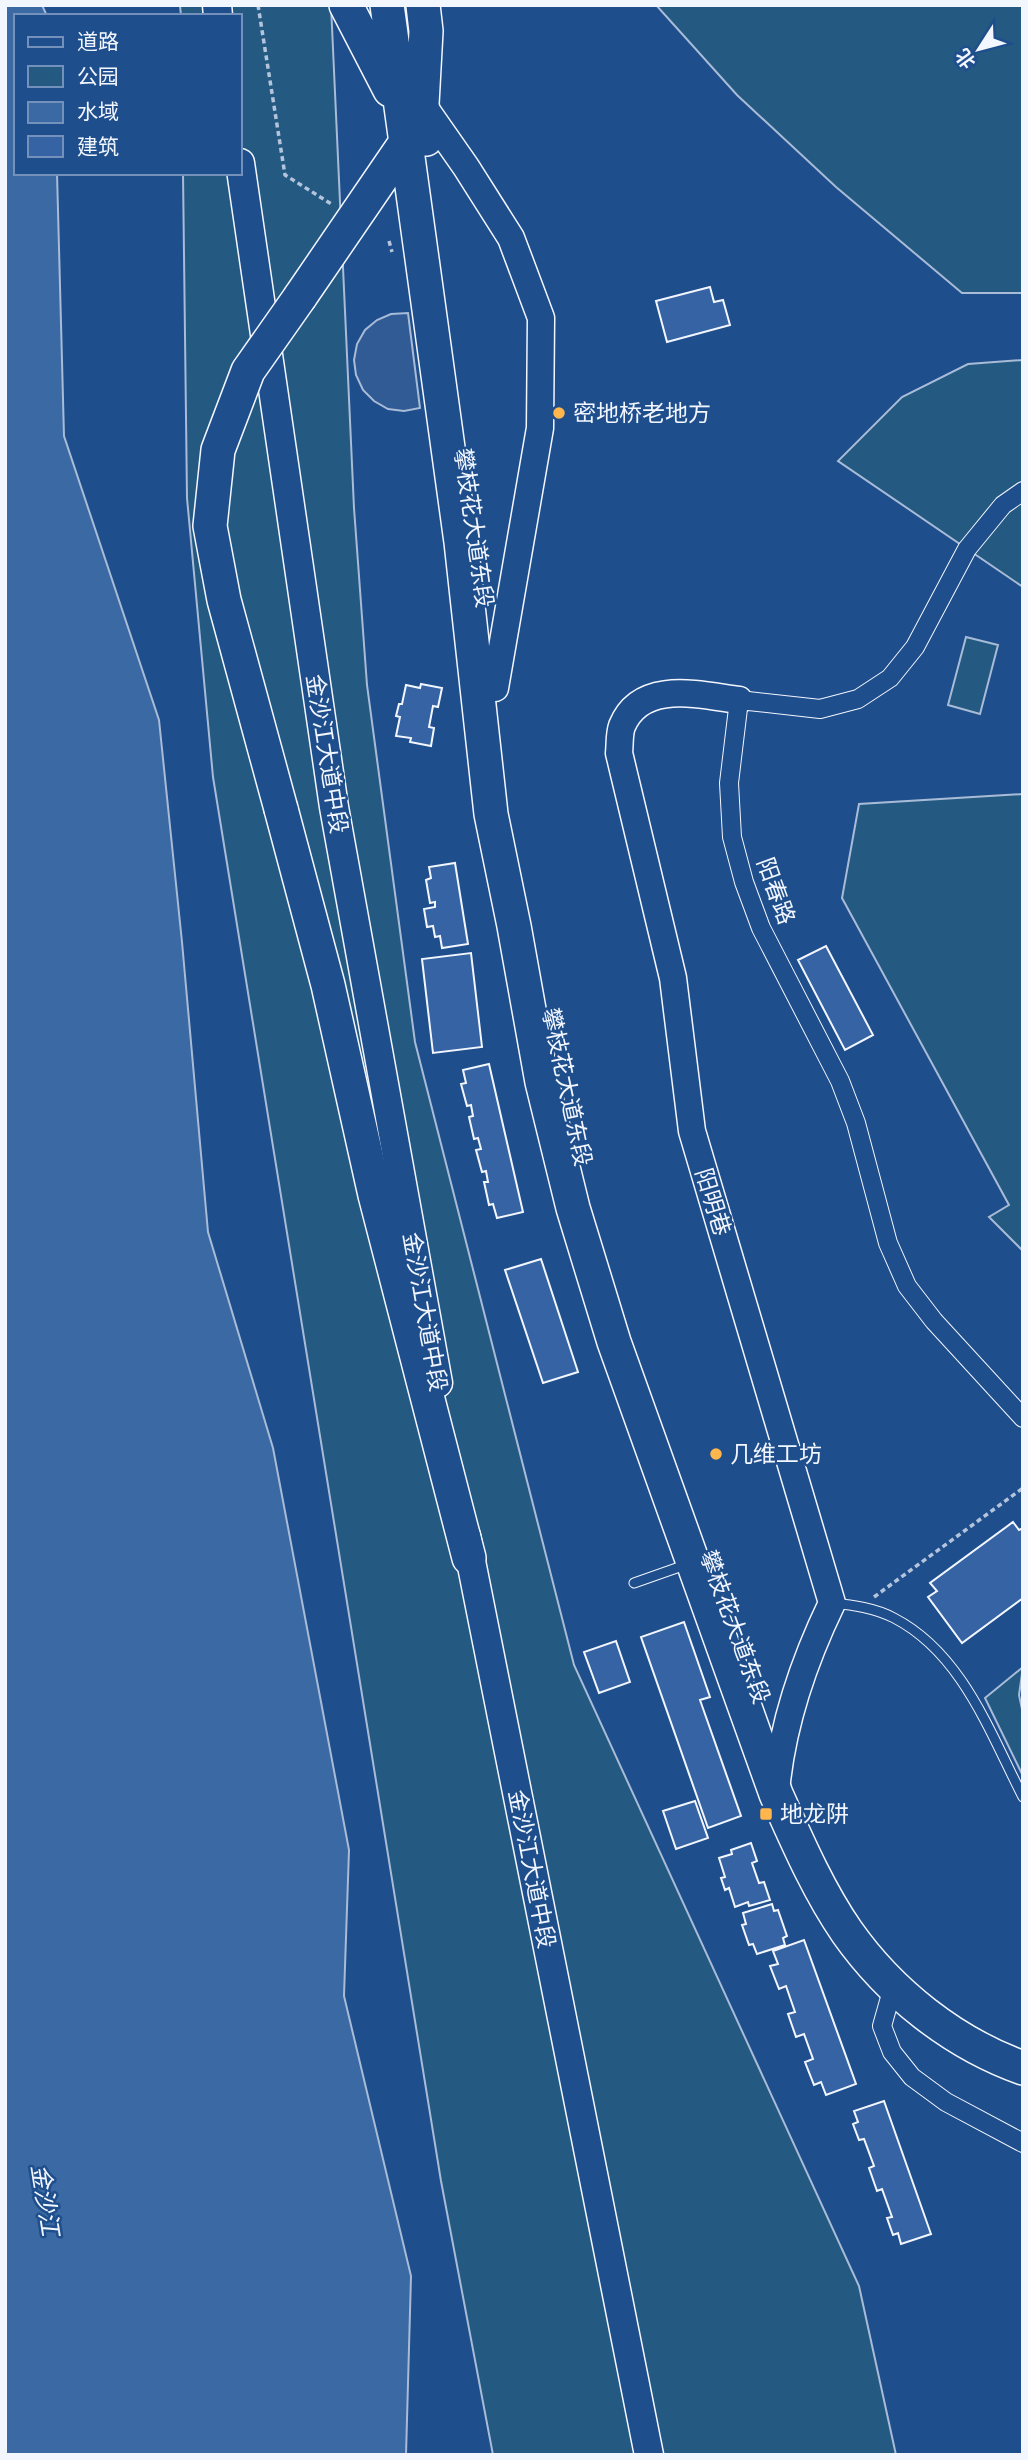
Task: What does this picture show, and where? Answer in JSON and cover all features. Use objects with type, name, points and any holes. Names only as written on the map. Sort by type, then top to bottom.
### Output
[{"type":"highway","points":[[346,5],[410,119]]},
{"type":"highway","points":[[387,5],[410,119],[467,531]]},
{"type":"highway","points":[[428,14],[410,119],[300,298],[248,372],[218,450],[210,526],[224,600],[328,985],[375,1195],[440,1424],[469,1558]]},
{"type":"highway","name":"攀枝花大道东段","points":[[467,531],[495,688],[511,812],[583,1162],[618,1299],[780,1751],[816,1844],[853,1910],[899,1965],[953,2008],[1023,2044]]},
{"type":"highway","name":"攀枝花大道东段","points":[[467,531],[491,814],[542,1082],[573,1208],[610,1330],[776,1794],[809,1867],[847,1932],[893,1987],[946,2030],[1004,2062],[1023,2068]]},
{"type":"main road","name":"金沙江大道中段","points":[[242,175],[334,807],[440,1424]]},
{"type":"main road","name":"金沙江大道中段","points":[[469,1558],[649,2455]]},
{"type":"street","points":[[410,119],[466,167],[511,238],[541,318],[540,428],[495,688]]},
{"type":"street","points":[[740,699],[820,709],[858,699],[890,678],[915,647],[967,549],[1003,505],[1023,491]]},
{"type":"street","name":"阳明巷","points":[[740,699],[685,693],[658,695],[634,706],[621,728],[619,753],[673,978],[692,1131],[832,1603]]},
{"type":"street","name":"阳春路","points":[[740,699],[729,783],[732,836],[744,882],[761,928],[840,1081],[856,1123],[888,1243],[907,1286],[934,1321],[1023,1418]]},
{"type":"street","points":[[776,1794],[780,1751],[801,1674],[832,1603]]},
{"type":"street","points":[[893,1987],[882,2026],[892,2052],[912,2077],[947,2102],[1023,2143]]},
{"type":"lane","points":[[634,1583],[693,1563]]},
{"type":"lane","points":[[832,1603],[860,1606],[893,1617],[922,1636],[948,1662],[973,1698],[1023,1797]]},
{"type":"path","points":[[258,5],[285,175],[341,210]]},
{"type":"path","points":[[860,1606],[1023,1488]]},
{"type":"green space","points":[[180,5],[331,5],[354,508],[367,685],[415,1042],[574,1665],[859,2286],[896,2455],[493,2455],[441,2181],[213,777],[187,498],[183,175],[242,175],[242,14],[181,14]]},
{"type":"green space","points":[[656,5],[1023,5],[1023,293],[962,293],[836,187],[737,95]]},
{"type":"green space","points":[[1023,360],[1023,587],[838,461],[902,397],[968,364]]},
{"type":"green space","points":[[966,637],[998,645],[980,714],[948,705]]},
{"type":"green space","points":[[1023,794],[1023,1251],[989,1217],[1009,1205],[842,898],[859,804]]},
{"type":"green space","points":[[1023,1667],[1019,1695],[1023,1714],[1023,1776],[985,1698]]},
{"type":"shaded area","points":[[408,313],[420,408],[404,411],[388,409],[374,401],[363,390],[356,375],[354,360],[357,344],[365,330],[377,320],[391,314]]},
{"type":"water","name":"金沙江","points":[[5,5],[42,5],[46,14],[14,14],[14,175],[57,175],[64,436],[159,720],[208,1232],[273,1448],[349,1850],[344,1996],[411,2276],[406,2455],[5,2455]]},
{"type":"building","points":[[710,287],[714,302],[723,300],[730,325],[667,342],[656,301]]},
{"type":"building","points":[[421,684],[442,688],[438,707],[433,706],[429,727],[434,728],[431,746],[410,742],[411,738],[396,736],[400,717],[396,716],[406,685],[420,688]]},
{"type":"building","points":[[455,863],[468,944],[442,948],[440,936],[435,937],[433,926],[427,927],[424,909],[435,907],[435,902],[430,903],[426,880],[431,878],[429,867]]},
{"type":"building","points":[[826,946],[873,1035],[845,1050],[798,960]]},
{"type":"building","points":[[471,953],[482,1047],[433,1053],[422,959]]},
{"type":"building","points":[[489,1064],[523,1212],[497,1218],[493,1204],[489,1205],[484,1182],[488,1182],[486,1171],[482,1172],[476,1150],[481,1149],[478,1138],[474,1139],[469,1117],[473,1116],[471,1105],[467,1106],[461,1084],[466,1083],[463,1070]]},
{"type":"building","points":[[541,1259],[578,1372],[543,1383],[505,1270]]},
{"type":"building","points":[[1013,1522],[1019,1530],[1023,1528],[1023,1598],[962,1643],[928,1597],[937,1591],[930,1583]]},
{"type":"building","points":[[684,1622],[710,1697],[700,1700],[741,1816],[708,1828],[641,1637]]},
{"type":"building","points":[[616,1641],[630,1682],[599,1693],[584,1652]]},
{"type":"building","points":[[695,1801],[708,1838],[676,1849],[663,1811]]},
{"type":"building","points":[[751,1843],[757,1861],[752,1863],[759,1883],[764,1882],[770,1900],[749,1906],[748,1902],[735,1907],[729,1888],[725,1890],[721,1878],[725,1877],[719,1858],[732,1854],[731,1850]]},
{"type":"building","points":[[772,1904],[774,1911],[778,1910],[787,1936],[783,1938],[785,1945],[757,1954],[753,1944],[749,1945],[742,1925],[746,1924],[743,1913]]},
{"type":"building","points":[[804,1940],[856,2084],[826,2095],[821,2082],[814,2085],[805,2062],[813,2059],[804,2034],[796,2037],[788,2014],[795,2012],[786,1986],[779,1989],[770,1966],[778,1964],[773,1951]]},
{"type":"building","points":[[884,2101],[931,2234],[901,2244],[898,2233],[893,2235],[887,2218],[892,2217],[882,2189],[877,2191],[869,2168],[874,2166],[864,2139],[859,2140],[853,2124],[858,2122],[854,2111]]},
{"type":"place","name":"密地桥老地方","points":[[559,413]]},
{"type":"place","name":"几维工坊","points":[[716,1454]]},
{"type":"place","name":"地龙阱","points":[[766,1814]]}]
